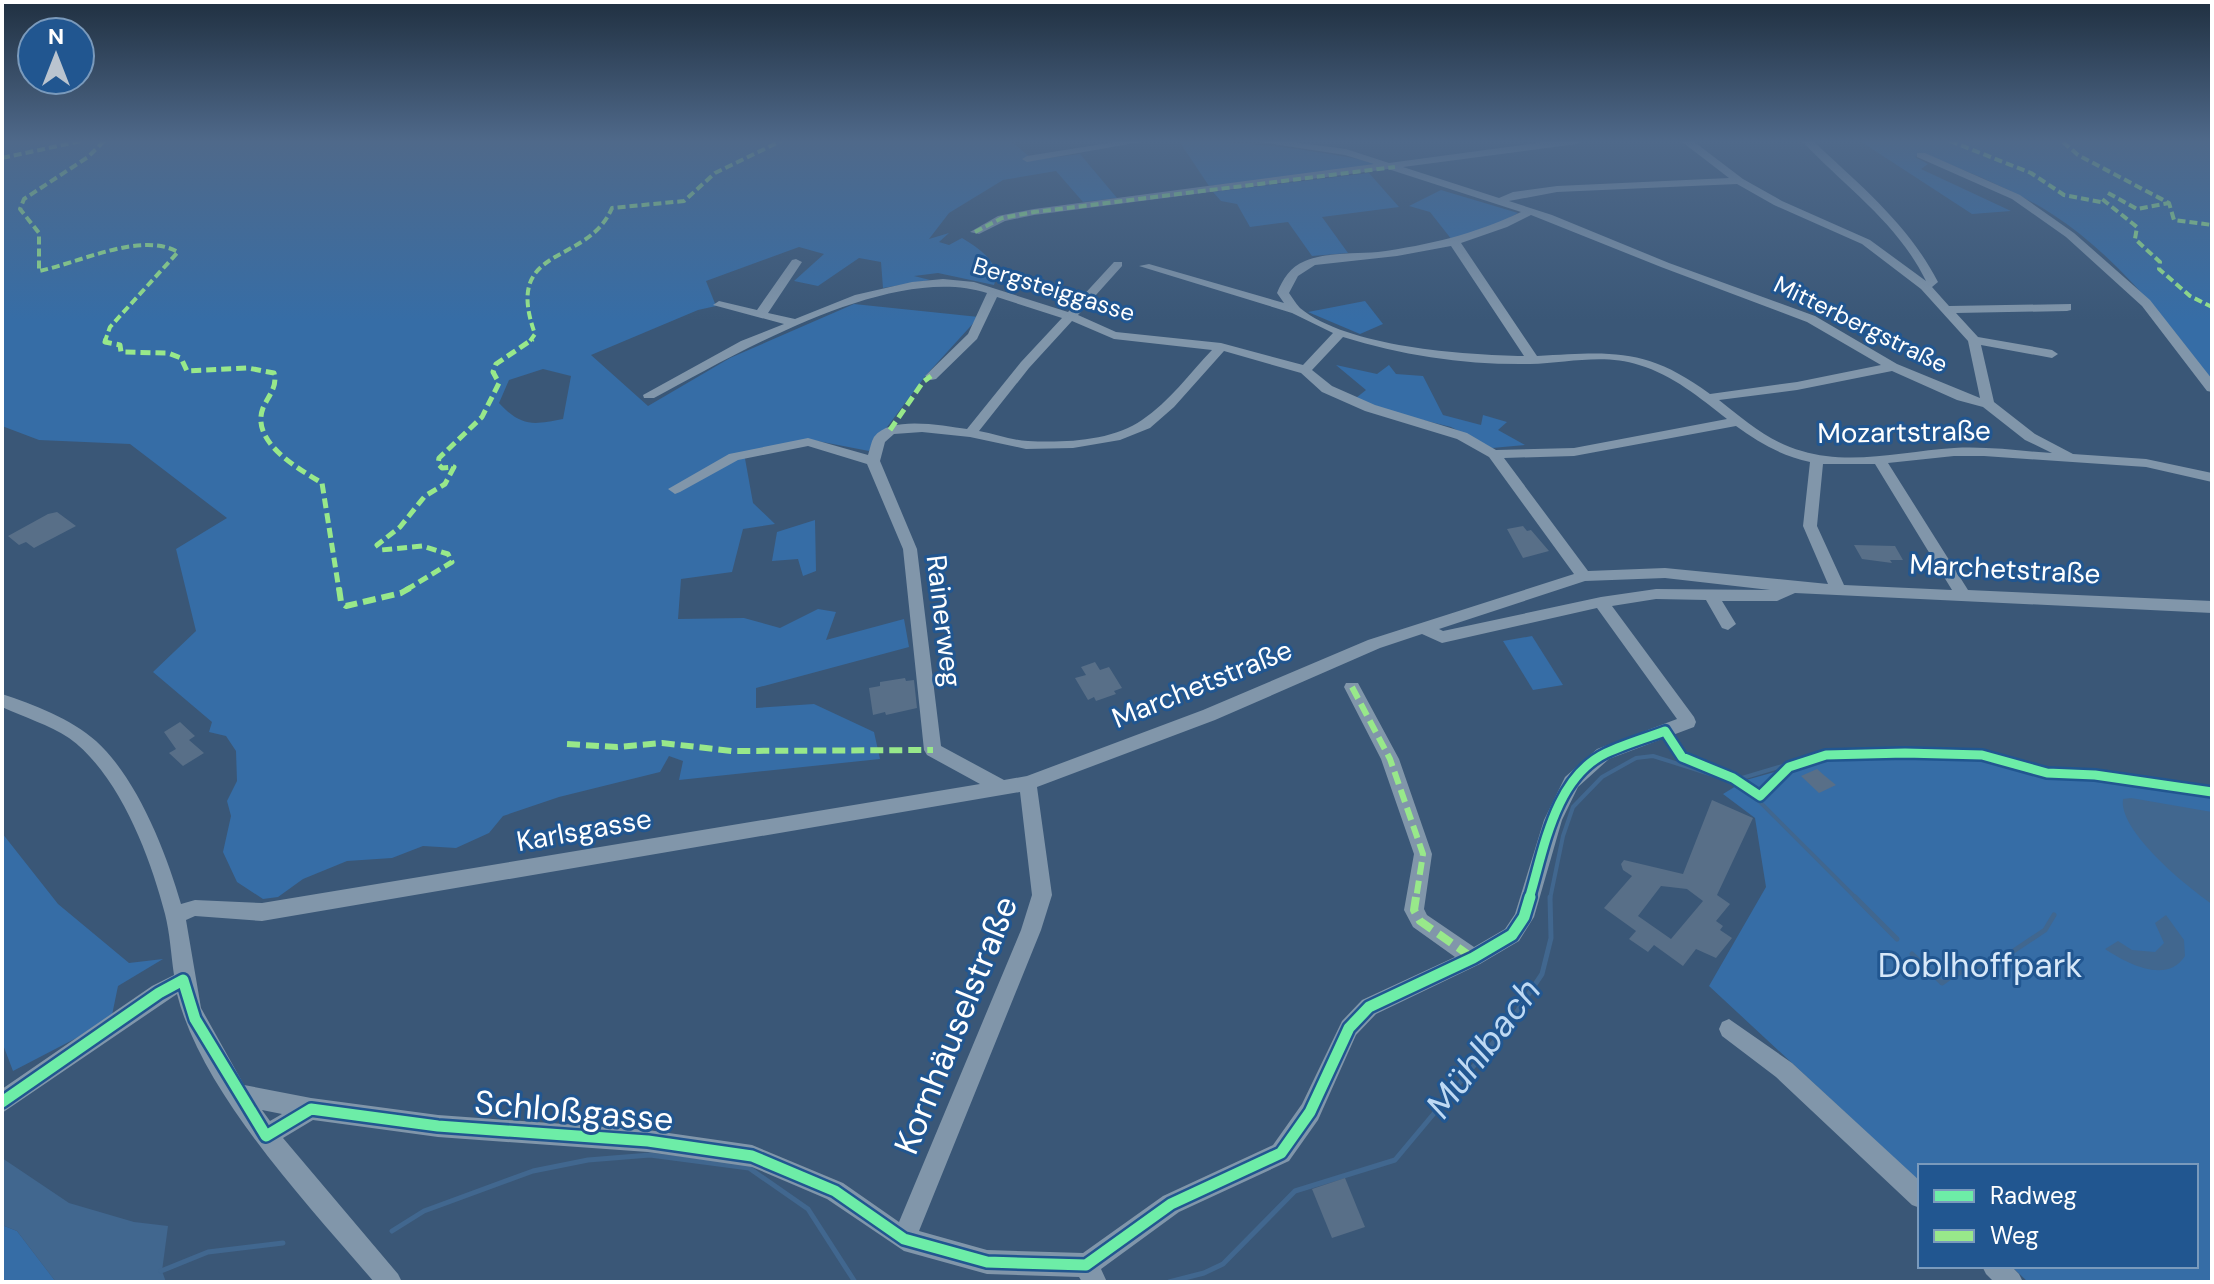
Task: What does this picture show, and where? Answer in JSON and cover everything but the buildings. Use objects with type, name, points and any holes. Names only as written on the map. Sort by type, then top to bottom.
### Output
[{"type":"street","points":[[975,232],[1002,218],[1123,201]]},
{"type":"street","name":"Mitterbergstraße","points":[[1496,201],[1811,319],[1893,367],[1962,397],[1988,404]]},
{"type":"street","points":[[1774,201],[1866,242],[1925,287],[1974,340],[1988,404],[2030,437],[2074,459]]},
{"type":"street","points":[[1869,201],[1908,239],[1922,258],[1932,282],[1925,287]]},
{"type":"street","points":[[2022,201],[2070,235],[2146,303],[2212,388]]},
{"type":"street","points":[[1296,310],[1283,293],[1288,278],[1300,267],[1313,262],[1456,244],[1501,228],[1529,212]]},
{"type":"street","points":[[1456,244],[1533,360]]},
{"type":"street","points":[[760,315],[796,262]]},
{"type":"street","points":[[970,433],[1025,365],[1118,264]]},
{"type":"street","name":"Mozartstraße","points":[[1145,266],[1296,310],[1340,333],[1438,354],[1533,360],[1602,354],[1629,357],[1667,372],[1788,453],[1817,460],[1880,461],[1956,452],[2156,465],[2212,478]]},
{"type":"street","name":"Bergsteiggasse","points":[[649,395],[793,322],[859,297],[912,285],[943,282],[970,284],[1072,317],[1114,335],[1249,352],[1305,370],[1327,389],[1370,408],[1462,436],[1494,454],[1584,576]]},
{"type":"street","points":[[931,376],[973,336],[994,291]]},
{"type":"street","points":[[719,305],[793,322]]},
{"type":"street","points":[[1947,310],[2067,307]]},
{"type":"street","points":[[1305,370],[1340,333]]},
{"type":"street","points":[[1974,340],[2052,354]]},
{"type":"street","points":[[675,489],[734,457],[808,442],[873,461],[879,440],[890,430],[922,428],[970,433],[1026,445],[1073,444],[1115,437],[1145,425],[1169,404],[1221,347]]},
{"type":"street","points":[[1707,398],[1797,386],[1893,367]]},
{"type":"street","points":[[1494,454],[1574,452],[1738,421]]},
{"type":"street","points":[[1817,460],[1810,526],[1838,589]]},
{"type":"street","name":"Rainerweg","points":[[873,461],[910,549],[933,750],[1003,788]]},
{"type":"street","points":[[1880,461],[1963,595]]},
{"type":"street","name":"Marchetstraße","points":[[1003,788],[1028,783],[1209,715],[1337,658],[1584,576],[1730,572],[1795,588],[2212,607]]},
{"type":"street","name":"Marchetstraße","points":[[1422,628],[1442,637],[1601,602],[1656,594],[1777,596],[1795,588]]},
{"type":"street","points":[[1711,595],[1728,624]]},
{"type":"street","name":"Schloßgasse","points":[[239,1095],[311,1109],[438,1126],[648,1141],[752,1156],[835,1191],[904,1239],[987,1262],[1090,1273],[1171,1204],[1281,1153],[1310,1112],[1349,1028],[1369,1007],[1473,958],[1512,935],[1524,917],[1553,820],[1571,782],[1603,754],[1688,722],[1601,602]]},
{"type":"street","points":[[1352,687],[1390,759],[1423,854],[1414,910],[1420,921],[1473,958]]},
{"type":"street","points":[[2,700],[76,734],[116,773],[139,820],[175,915],[183,980],[195,1019],[266,1136],[390,1282]]},
{"type":"street","name":"Kornhäuselstraße","points":[[904,1239],[1031,930],[1042,895],[1028,783]]},
{"type":"street","name":"Karlsgasse","points":[[175,915],[195,908],[262,912],[1003,788]]},
{"type":"street","points":[[2,1102],[183,980]]},
{"type":"street","points":[[1729,1029],[1784,1070],[1918,1195]]},
{"type":"street","points":[[266,1136],[311,1109]]},
{"type":"street","points":[[1996,1268],[2011,1282]]},
{"type":"green space","points":[[2,201],[969,201],[949,213],[929,239],[949,233],[939,242],[949,245],[962,238],[988,257],[995,270],[994,285],[938,273],[914,276],[930,280],[883,288],[881,262],[859,258],[818,286],[794,281],[824,254],[799,247],[706,281],[716,306],[698,310],[591,355],[648,406],[730,358],[854,304],[979,317],[927,374],[869,451],[807,439],[744,453],[753,503],[775,524],[743,529],[732,572],[681,579],[678,619],[744,618],[780,628],[818,609],[836,612],[826,640],[904,619],[909,647],[756,688],[756,708],[814,704],[874,732],[880,759],[679,780],[683,761],[669,756],[660,772],[559,797],[503,816],[489,833],[456,848],[423,846],[392,858],[347,861],[303,879],[278,897],[263,899],[237,882],[223,852],[231,816],[227,801],[237,781],[236,751],[226,736],[209,732],[212,722],[153,672],[196,631],[176,549],[227,518],[130,444],[39,440],[2,426]],"holes":[[[543,369],[571,376],[563,419],[528,422],[507,411],[499,403],[509,380]]]},
{"type":"green space","points":[[1221,201],[1394,201],[1399,207],[1322,217],[1348,253],[1312,256],[1288,222],[1250,227],[1237,204]]},
{"type":"green space","points":[[1419,201],[1478,201],[1518,213],[1493,227],[1452,240],[1430,212],[1409,206]]},
{"type":"green space","points":[[1952,201],[1989,201],[2011,211],[1972,214]]},
{"type":"green space","points":[[2029,201],[2212,201],[2212,380],[2119,269],[2076,231]]},
{"type":"green space","points":[[1365,301],[1383,324],[1360,334],[1308,312]]},
{"type":"green space","points":[[1336,365],[1377,374],[1389,365],[1396,374],[1423,376],[1443,415],[1481,425],[1483,415],[1507,422],[1498,430],[1525,445],[1492,448],[1451,427],[1375,408],[1356,398],[1366,390]]},
{"type":"green space","points":[[815,520],[816,571],[803,576],[798,559],[772,561],[777,532]]},
{"type":"green space","points":[[1532,636],[1563,685],[1533,690],[1503,641]]},
{"type":"green space","name":"Doblhoffpark","points":[[1833,756],[1970,757],[2047,774],[2212,796],[2212,1282],[2028,1282],[2013,1268],[2198,1268],[2198,1164],[1918,1164],[1918,1180],[1709,986],[1766,887],[1755,818],[1723,794],[1746,780]]},
{"type":"green space","points":[[2,833],[58,904],[129,963],[163,959],[118,986],[111,1020],[13,1071],[2,1042]]},
{"type":"green space","points":[[2,1225],[17,1231],[56,1282],[2,1282]]},
{"type":"shaded area","points":[[2123,799],[2212,812],[2212,904],[2157,858],[2131,827],[2124,812]]},
{"type":"shaded area","points":[[2166,915],[2184,940],[2185,956],[2177,965],[2168,969],[2146,969],[2105,949],[2118,941],[2132,950],[2155,952],[2164,943],[2155,923]]},
{"type":"shaded area","points":[[2,1158],[69,1203],[134,1222],[168,1226],[162,1271],[166,1282],[56,1282],[17,1231],[2,1225]]},
{"type":"waterway","name":"Mühlbach","points":[[1732,781],[1826,753],[1905,751],[1982,754],[2046,772],[2093,771],[2212,789]]},
{"type":"waterway","name":"Mühlbach","points":[[1550,899],[1563,836],[1573,807],[1602,777],[1636,758],[1653,756],[1732,781]]},
{"type":"waterway","points":[[1732,781],[1760,802],[1897,939]]},
{"type":"waterway","name":"Mühlbach","points":[[1169,1282],[1204,1273],[1223,1264],[1295,1191],[1395,1160],[1508,1025],[1542,974],[1551,938],[1550,899]]},
{"type":"waterway","points":[[2012,952],[2045,930],[2054,915]]},
{"type":"waterway","points":[[1912,954],[1942,983],[1964,971],[2002,958]]},
{"type":"waterway","name":"Mühlbach","points":[[392,1231],[424,1211],[533,1171],[588,1160],[650,1155],[749,1168],[808,1209],[855,1282]]},
{"type":"waterway","name":"Mühlbach","points":[[161,1271],[208,1252],[283,1243]]},
{"type":"marked path","points":[[23,201],[20,209],[39,233],[39,271],[111,251],[151,244],[167,246],[178,252],[110,327],[105,342],[120,345],[121,352],[168,353],[181,358],[187,371],[248,368],[274,373],[276,381],[262,412],[261,426],[265,436],[282,456],[322,483],[341,602],[346,606],[401,593],[452,562],[448,554],[430,547],[381,550],[377,545],[400,527],[425,496],[445,484],[454,467],[442,468],[438,464],[439,458],[489,408],[499,383],[493,372],[496,364],[534,339],[526,304],[528,286],[536,272],[549,260],[595,232],[606,221],[612,208],[684,201]]},
{"type":"marked path","points":[[975,232],[1002,218],[1123,201]]},
{"type":"marked path","points":[[2098,201],[2101,201]]},
{"type":"marked path","points":[[2104,201],[2137,227],[2135,239],[2160,262],[2159,269],[2190,296],[2212,307]]},
{"type":"marked path","points":[[2122,201],[2137,209],[2169,203]]},
{"type":"marked path","points":[[2165,201],[2169,203],[2174,220],[2212,225]]},
{"type":"marked path","points":[[890,430],[923,382],[931,376]]},
{"type":"marked path","points":[[1352,687],[1390,759],[1423,854],[1414,910],[1420,921],[1473,958]]},
{"type":"marked path","points":[[567,744],[617,747],[662,743],[732,751],[933,750]]},
{"type":"cycle path","points":[[2,1102],[159,993],[183,980],[195,1019],[266,1136],[311,1109],[438,1126],[648,1141],[752,1156],[835,1191],[904,1239],[987,1262],[1086,1265],[1171,1204],[1281,1153],[1310,1112],[1349,1028],[1369,1007],[1473,958],[1512,935],[1524,917],[1553,820],[1571,782],[1603,754],[1665,731],[1682,757],[1733,778],[1760,796],[1789,767],[1826,755],[1905,753],[1982,755],[2047,773],[2095,775],[2212,792]]}]
